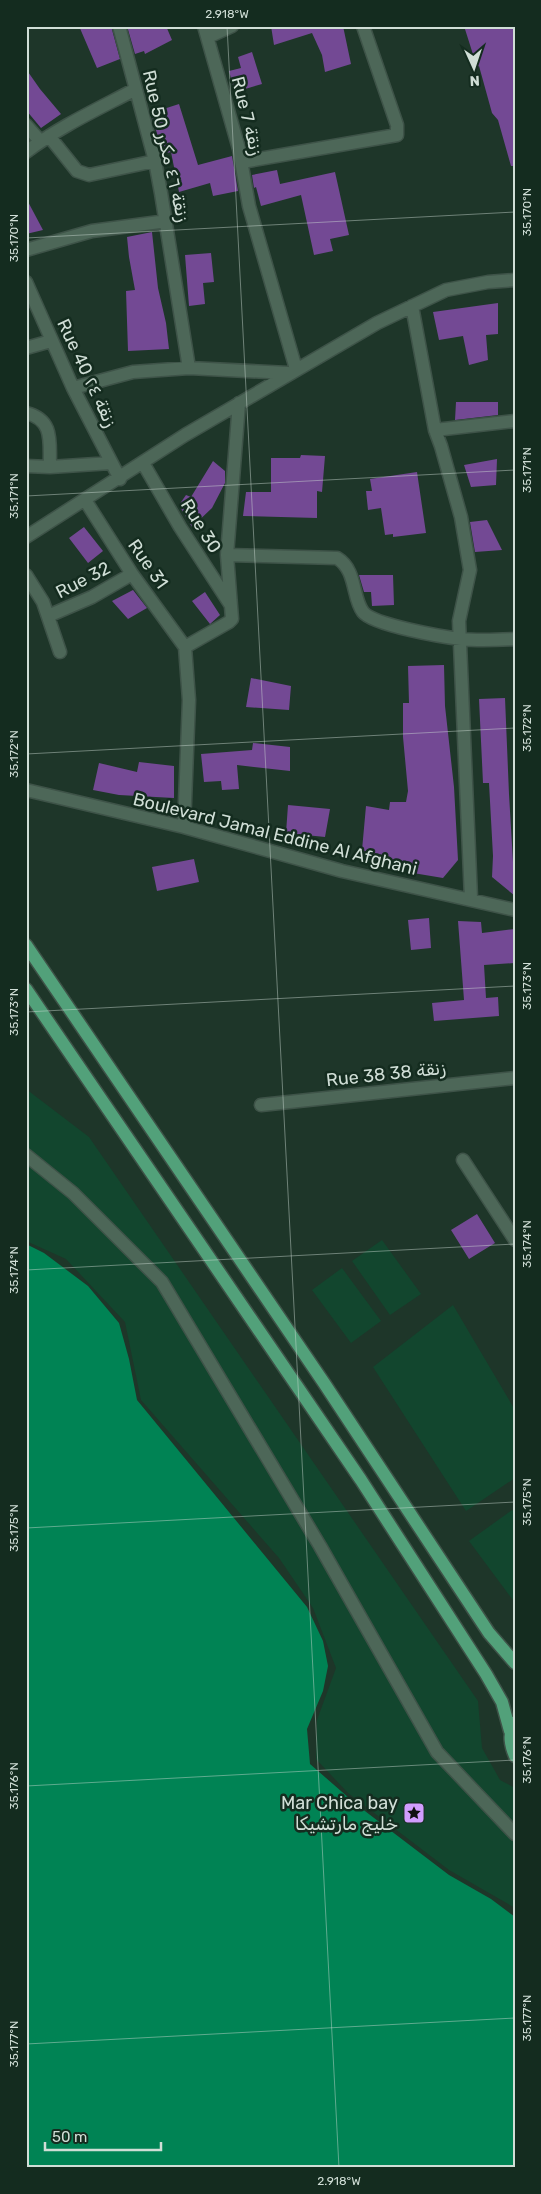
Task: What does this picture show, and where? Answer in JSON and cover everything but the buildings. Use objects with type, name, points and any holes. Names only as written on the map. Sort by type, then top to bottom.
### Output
[{"type":"main road","points":[[26,945],[318,1375],[489,1633],[515,1663]]},
{"type":"main road","points":[[26,989],[361,1480],[486,1674],[502,1702],[510,1731],[510,1744],[515,1756]]},
{"type":"main road","points":[[510,1731],[515,1718]]},
{"type":"street","name":"Rue 50 زنقة ٤٦ مكرر","points":[[119,26],[134,90],[155,161],[189,368]]},
{"type":"street","points":[[206,32],[232,26]]},
{"type":"street","points":[[242,162],[397,134],[397,125],[363,26]]},
{"type":"street","name":"Rue 7 زنقة","points":[[206,32],[242,162],[252,215],[293,371]]},
{"type":"street","points":[[26,152],[44,139],[134,90]]},
{"type":"street","points":[[26,125],[44,139],[77,171],[83,174],[89,175],[155,161]]},
{"type":"street","points":[[26,250],[92,231],[166,221]]},
{"type":"street","points":[[26,537],[238,403],[377,323],[446,290],[460,286],[515,280]]},
{"type":"street","name":"Rue 40 زنقة ٢٤","points":[[26,282],[73,388],[120,479]]},
{"type":"street","points":[[412,306],[435,430],[460,517],[470,570],[461,608],[460,639],[462,723],[471,898]]},
{"type":"street","points":[[26,348],[51,341]]},
{"type":"street","points":[[73,388],[96,380],[133,372],[189,368],[293,371]]},
{"type":"street","points":[[184,827],[190,700],[185,647],[231,621],[227,555],[238,403]]},
{"type":"street","points":[[26,414],[41,420],[47,427],[50,467]]},
{"type":"street","points":[[435,430],[515,421]]},
{"type":"street","points":[[26,466],[50,467],[111,463]]},
{"type":"street","name":"Rue 30","points":[[143,463],[180,527],[231,606]]},
{"type":"street","name":"Rue 31","points":[[85,500],[132,574],[185,647]]},
{"type":"street","points":[[227,555],[337,558],[346,565],[362,611],[370,618],[384,623],[460,639],[486,641],[515,639]]},
{"type":"street","name":"Rue 32","points":[[48,616],[92,597],[132,574]]},
{"type":"street","points":[[26,575],[48,616],[60,652]]},
{"type":"street","name":"Boulevard Jamal Eddine Al Afghani","points":[[26,790],[184,827],[342,871],[471,898],[515,910]]},
{"type":"street","name":"Rue 38 زنقة 38","points":[[261,1105],[515,1078]]},
{"type":"street","points":[[26,1155],[73,1194],[162,1282],[320,1546],[436,1752],[515,1834]]},
{"type":"street","points":[[463,1160],[515,1240]]},
{"type":"shaded area","points":[[26,1089],[89,1137],[478,1701],[482,1748],[500,1780],[515,1788],[515,1908],[449,1870],[348,1793],[316,1759],[317,1720],[336,1668],[313,1608],[279,1558],[141,1400],[125,1322],[66,1259],[26,1241]]},
{"type":"shaded area","points":[[382,1240],[421,1294],[390,1315],[352,1261]]},
{"type":"shaded area","points":[[26,1244],[44,1253],[88,1286],[119,1323],[129,1359],[137,1400],[307,1607],[323,1641],[328,1666],[323,1691],[307,1729],[310,1764],[357,1805],[449,1875],[491,1899],[515,1917],[515,2168],[26,2168]]},
{"type":"shaded area","points":[[342,1268],[381,1321],[351,1343],[312,1290]]},
{"type":"shaded area","points":[[453,1305],[515,1410],[515,1478],[466,1511],[373,1367]]},
{"type":"shaded area","points":[[512,1510],[515,1513],[515,1603],[469,1541]]},
{"type":"place","name":"Mar Chica bay خليج مارتشيكا","points":[[414,1813]]}]
